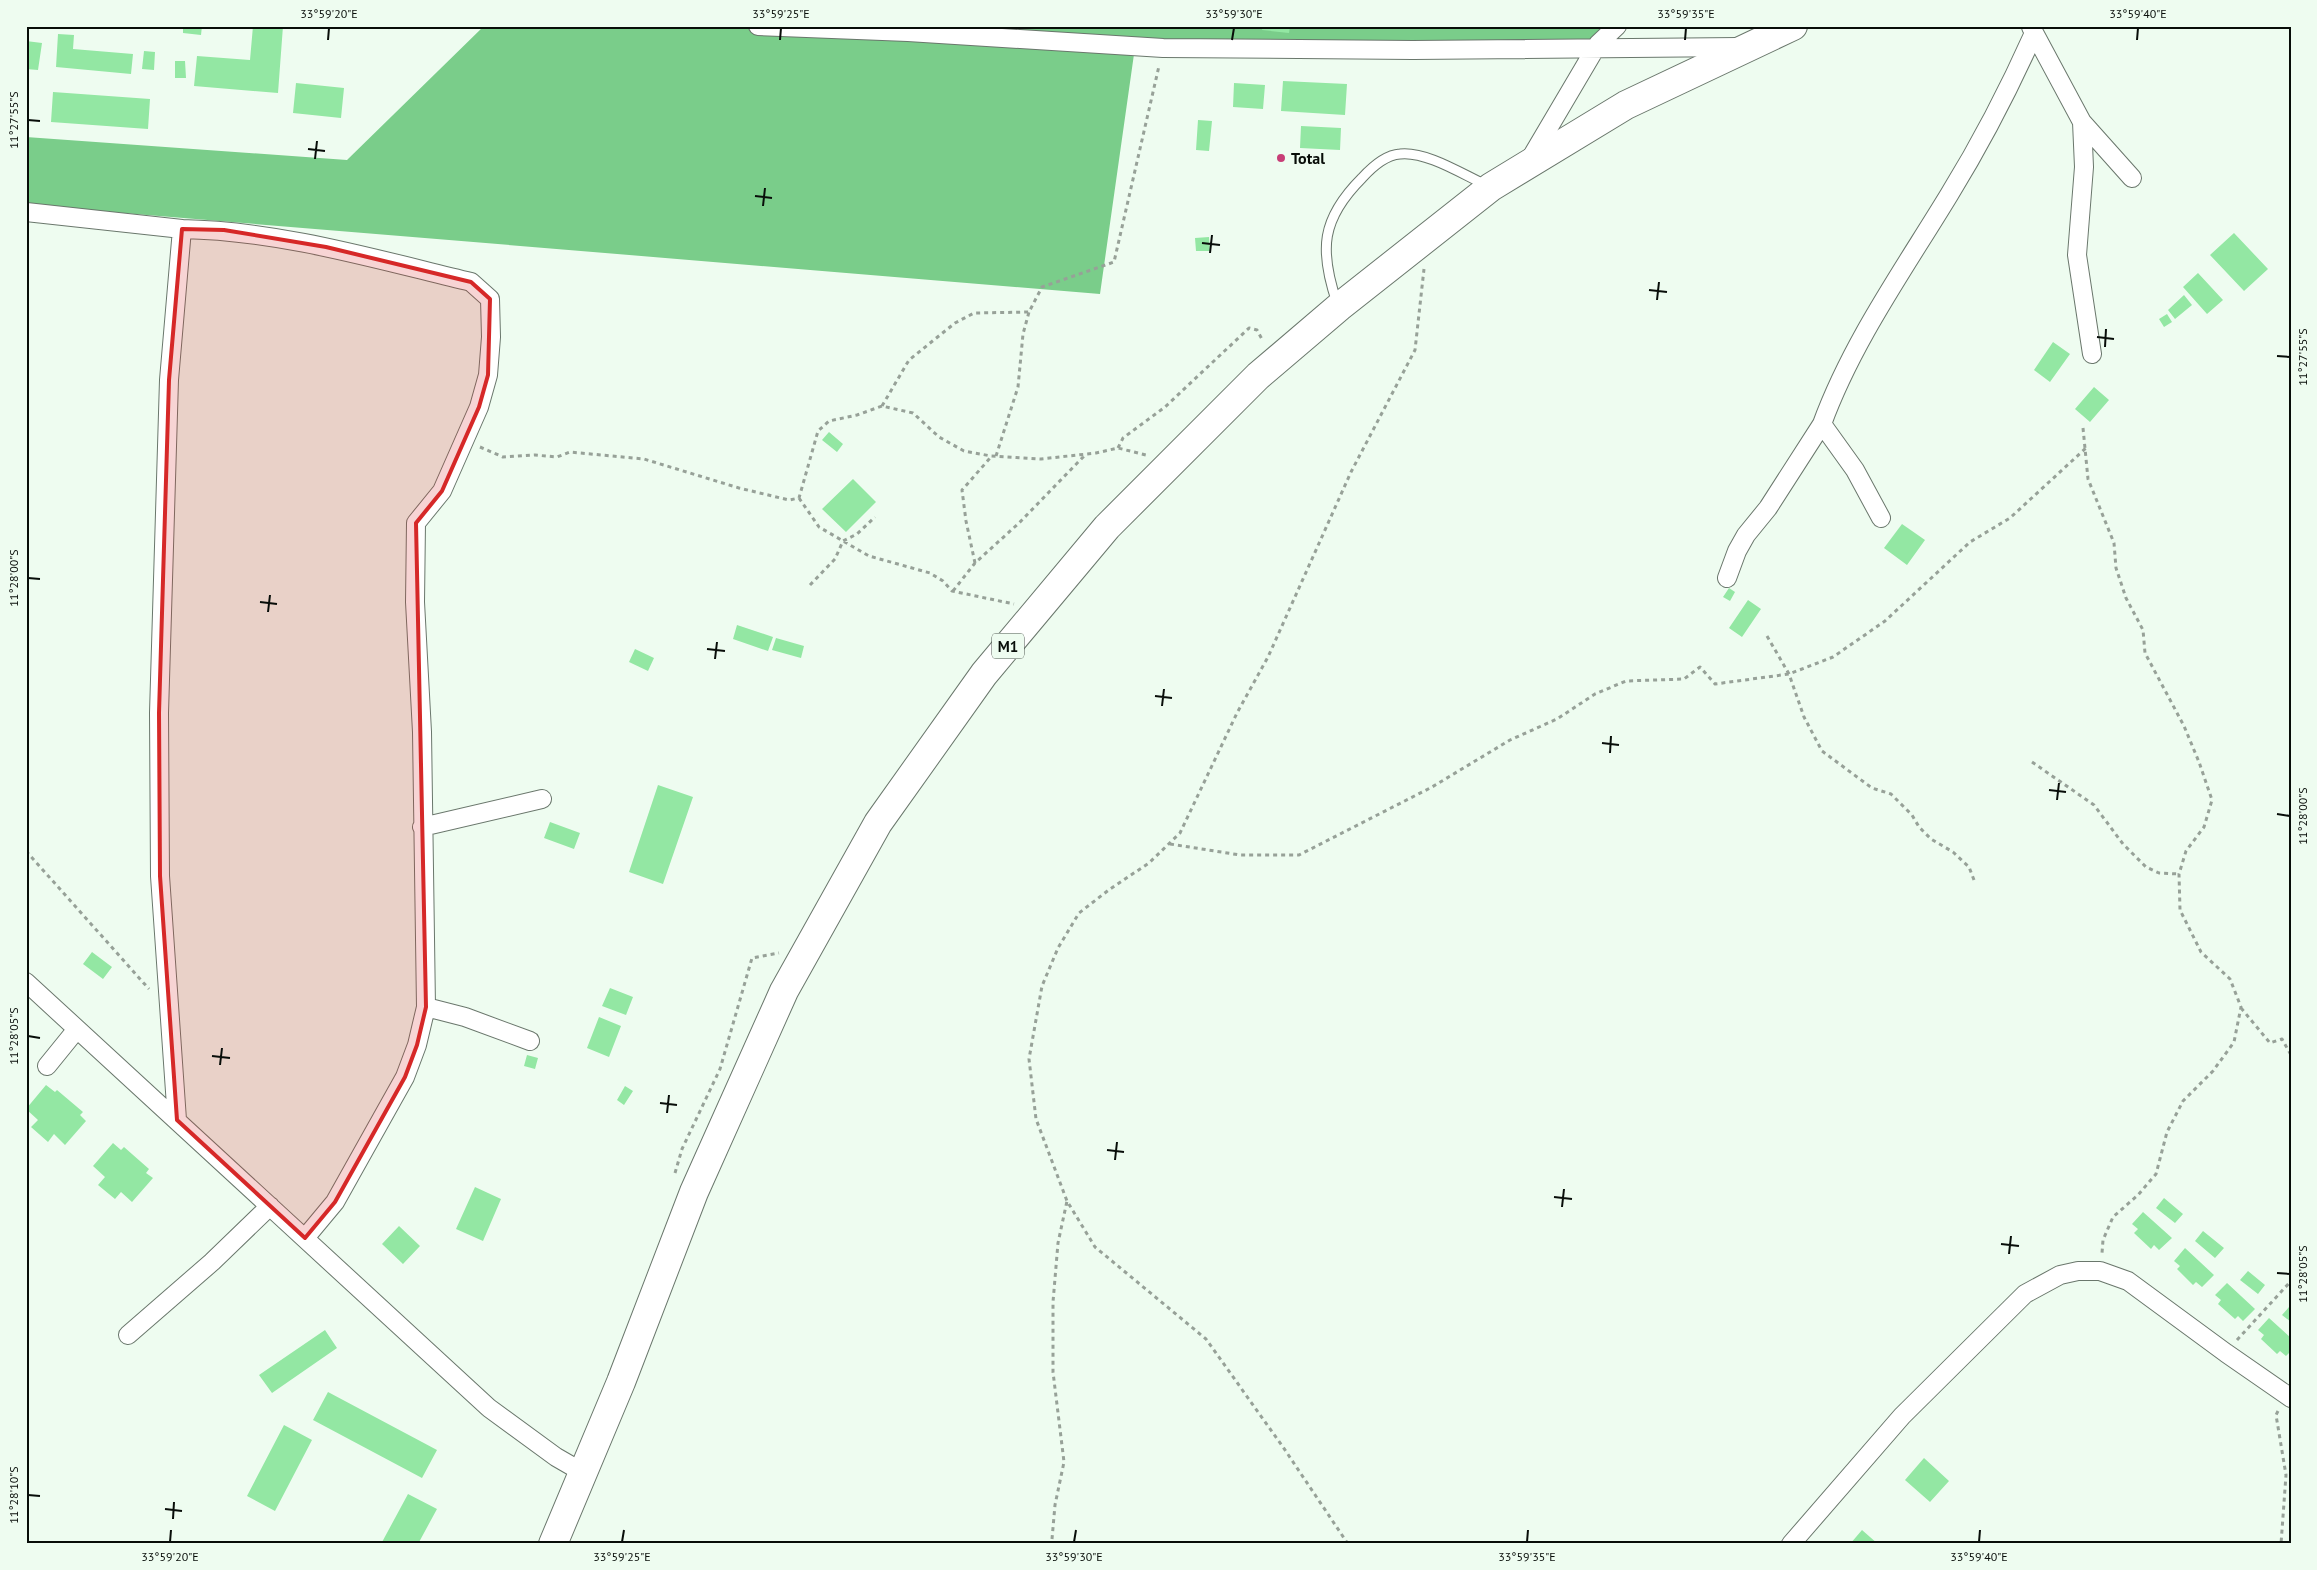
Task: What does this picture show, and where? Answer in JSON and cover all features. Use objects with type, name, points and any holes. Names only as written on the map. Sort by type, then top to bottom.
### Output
[{"type":"highway","name":"M1","points":[[553,1544],[621,1382],[694,1192],[784,991],[878,823],[990,667],[1107,526],[1258,376],[1338,307],[1491,187],[1626,106],[1793,26]]},
{"type":"street","points":[[758,26],[908,29],[1163,48],[1414,50],[1751,47]]},
{"type":"street","points":[[1526,166],[1595,48],[1616,26]]},
{"type":"street","points":[[2032,30],[2082,122],[2132,178]]},
{"type":"street","points":[[1727,578],[1737,551],[1746,535],[1768,508],[1822,424],[1835,388],[1900,274],[1979,145],[2011,85],[2032,30]]},
{"type":"street","points":[[2082,122],[2084,167],[2077,255],[2092,354]]},
{"type":"street","points":[[26,212],[182,229],[224,230],[326,247],[471,282],[490,299],[492,337],[486,383],[479,407],[442,491],[416,523],[415,602],[422,732],[426,1008],[417,1045],[405,1077],[334,1202],[305,1238]]},
{"type":"street","points":[[177,1120],[160,876],[159,713],[169,380],[182,229]]},
{"type":"street","points":[[1822,424],[1855,470],[1881,518]]},
{"type":"street","points":[[422,826],[542,799]]},
{"type":"street","points":[[26,982],[489,1408],[556,1457],[582,1472]]},
{"type":"street","points":[[426,1008],[465,1016],[530,1041]]},
{"type":"street","points":[[47,1066],[77,1029]]},
{"type":"street","points":[[128,1335],[212,1262],[270,1206]]},
{"type":"street","points":[[1791,1544],[1902,1416],[2025,1294],[2060,1275],[2078,1271],[2100,1271],[2128,1282],[2287,1395]]},
{"type":"lane","points":[[1338,307],[1328,275],[1325,254],[1330,220],[1350,190],[1377,162],[1399,154],[1421,155],[1491,187]]},
{"type":"path","points":[[975,563],[962,490],[993,456],[1018,387],[1024,334],[1029,312],[1042,287],[1114,262],[1163,48]]},
{"type":"path","points":[[1348,1544],[1283,1446],[1206,1339],[1094,1247],[1067,1201],[1036,1118],[1029,1059],[1042,986],[1058,948],[1079,913],[1110,889],[1149,863],[1180,833],[1237,713],[1268,657],[1351,472],[1415,350],[1427,238]]},
{"type":"path","points":[[882,406],[909,360],[955,323],[974,313],[1029,312]]},
{"type":"path","points":[[1118,448],[1123,438],[1165,407],[1239,337],[1253,327],[1257,330],[1263,342],[1258,351],[1262,362],[1258,376]]},
{"type":"path","points":[[798,498],[818,431],[829,421],[857,415],[882,406],[913,413],[939,437],[964,451],[993,456],[1041,459],[1118,448],[1150,457],[1175,458]]},
{"type":"path","points":[[2083,428],[2088,480],[2114,543],[2116,568],[2126,598],[2143,630],[2145,653],[2184,726],[2212,800],[2204,827],[2186,851],[2179,874],[2180,910],[2201,952],[2230,979],[2241,1007],[2270,1043],[2282,1038],[2291,1055]]},
{"type":"path","points":[[462,443],[478,446],[503,457],[535,454],[557,456],[570,452],[644,459],[739,488],[789,500],[798,498]]},
{"type":"path","points":[[1170,843],[1240,855],[1299,855],[1432,787],[1510,740],[1557,719],[1595,694],[1626,681],[1684,679],[1700,667],[1715,684],[1789,674],[1834,657],[1885,622],[1970,542],[2010,518],[2086,448]]},
{"type":"path","points":[[952,592],[975,563],[1019,523],[1086,454]]},
{"type":"path","points":[[798,498],[819,527],[869,556],[930,573],[942,581],[952,592],[1016,604]]},
{"type":"path","points":[[810,585],[835,559],[843,541],[857,534],[875,517]]},
{"type":"path","points":[[1767,636],[1789,674],[1804,717],[1822,751],[1872,788],[1891,794],[1912,815],[1919,828],[1931,839],[1953,852],[1969,867],[1974,880]]},
{"type":"path","points":[[2032,762],[2094,805],[2124,844],[2146,868],[2159,873],[2179,874]]},
{"type":"path","points":[[26,851],[170,1014]]},
{"type":"path","points":[[2100,1271],[2103,1240],[2113,1216],[2138,1195],[2156,1174],[2167,1132],[2183,1101],[2213,1071],[2234,1042],[2241,1007]]},
{"type":"path","points":[[1052,1539],[1055,1505],[1064,1462],[1053,1372],[1053,1302],[1058,1243],[1067,1201]]},
{"type":"path","points":[[2226,1353],[2291,1281]]},
{"type":"path","points":[[2281,1544],[2286,1475],[2276,1415],[2287,1395]]},
{"type":"highlighted area","points":[[182,229],[224,230],[326,247],[471,282],[490,299],[488,375],[479,407],[442,491],[416,523],[426,1007],[417,1045],[405,1077],[335,1202],[305,1238],[177,1120],[160,876],[159,713],[169,380]]},
{"type":"green space","points":[[484,26],[1608,26],[1595,40],[1136,40],[1100,294],[26,205],[26,137],[347,160]]},
{"type":"building","points":[[183,26],[202,26],[201,35],[183,33]]},
{"type":"building","points":[[253,26],[283,26],[278,93],[194,86],[197,56],[250,60]]},
{"type":"building","points":[[1263,26],[1290,26],[1289,33],[1262,30]]},
{"type":"building","points":[[58,34],[74,35],[73,49],[133,54],[131,74],[56,67]]},
{"type":"building","points":[[26,41],[42,43],[38,70],[26,69]]},
{"type":"building","points":[[144,51],[155,52],[154,70],[142,69]]},
{"type":"building","points":[[175,61],[185,61],[186,78],[175,78]]},
{"type":"building","points":[[1283,81],[1347,84],[1345,115],[1281,111]]},
{"type":"building","points":[[296,83],[344,88],[341,118],[293,113]]},
{"type":"building","points":[[1234,83],[1265,85],[1263,109],[1233,107]]},
{"type":"building","points":[[53,92],[150,99],[148,129],[51,122]]},
{"type":"building","points":[[1198,120],[1212,121],[1209,151],[1196,150]]},
{"type":"building","points":[[1301,126],[1341,128],[1340,150],[1300,148]]},
{"type":"building","points":[[2234,233],[2268,269],[2244,291],[2210,255]]},
{"type":"building","points":[[1209,237],[1210,251],[1196,251],[1195,238]]},
{"type":"building","points":[[2198,273],[2223,300],[2207,314],[2183,287]]},
{"type":"building","points":[[2184,295],[2192,305],[2175,319],[2168,310]]},
{"type":"building","points":[[2167,314],[2172,322],[2164,327],[2159,319]]},
{"type":"building","points":[[2053,342],[2070,354],[2050,382],[2034,370]]},
{"type":"building","points":[[2094,387],[2109,400],[2090,422],[2075,409]]},
{"type":"building","points":[[829,432],[843,444],[837,452],[822,440]]},
{"type":"building","points":[[853,479],[876,502],[846,532],[822,509]]},
{"type":"building","points":[[1902,524],[1925,540],[1907,565],[1884,548]]},
{"type":"building","points":[[1729,588],[1735,592],[1730,601],[1723,597]]},
{"type":"building","points":[[1748,600],[1761,609],[1742,637],[1729,628]]},
{"type":"building","points":[[737,625],[773,637],[768,651],[733,639]]},
{"type":"building","points":[[776,638],[804,646],[801,658],[772,650]]},
{"type":"building","points":[[635,649],[654,658],[648,671],[629,662]]},
{"type":"building","points":[[658,785],[693,797],[663,884],[629,872]]},
{"type":"building","points":[[550,822],[580,833],[574,849],[544,838]]},
{"type":"building","points":[[92,952],[112,967],[103,979],[83,964]]},
{"type":"building","points":[[610,988],[633,997],[626,1015],[602,1006]]},
{"type":"building","points":[[599,1017],[621,1026],[609,1057],[587,1048]]},
{"type":"building","points":[[527,1055],[538,1058],[535,1069],[524,1066]]},
{"type":"building","points":[[46,1085],[55,1092],[57,1090],[83,1112],[80,1115],[86,1121],[65,1145],[54,1134],[48,1142],[31,1127],[38,1120],[26,1109]]},
{"type":"building","points":[[625,1086],[633,1091],[624,1105],[617,1100]]},
{"type":"building","points":[[113,1143],[121,1150],[124,1147],[149,1169],[146,1173],[153,1178],[132,1202],[121,1192],[115,1199],[98,1185],[105,1177],[93,1166]]},
{"type":"building","points":[[475,1187],[501,1199],[483,1241],[456,1229]]},
{"type":"building","points":[[2164,1198],[2183,1214],[2175,1223],[2156,1208]]},
{"type":"building","points":[[2143,1212],[2172,1238],[2159,1250],[2154,1245],[2151,1249],[2134,1233],[2138,1229],[2132,1224]]},
{"type":"building","points":[[399,1226],[420,1246],[403,1264],[382,1244]]},
{"type":"building","points":[[2203,1231],[2224,1248],[2215,1258],[2195,1241]]},
{"type":"building","points":[[2185,1248],[2214,1275],[2202,1287],[2196,1282],[2193,1285],[2177,1269],[2180,1266],[2174,1261]]},
{"type":"building","points":[[2248,1271],[2265,1285],[2258,1294],[2240,1280]]},
{"type":"building","points":[[2227,1283],[2255,1309],[2243,1321],[2238,1316],[2235,1319],[2218,1304],[2221,1300],[2215,1295]]},
{"type":"building","points":[[2289,1307],[2291,1308],[2291,1322],[2282,1315]]},
{"type":"building","points":[[2269,1318],[2291,1338],[2291,1351],[2286,1356],[2280,1351],[2277,1354],[2261,1339],[2264,1335],[2258,1330]]},
{"type":"building","points":[[325,1330],[337,1348],[272,1393],[259,1375]]},
{"type":"building","points":[[328,1392],[437,1450],[422,1478],[313,1420]]},
{"type":"building","points":[[284,1425],[312,1440],[275,1511],[247,1496]]},
{"type":"building","points":[[1924,1458],[1949,1481],[1930,1502],[1905,1480]]},
{"type":"building","points":[[408,1494],[437,1509],[418,1544],[381,1544]]},
{"type":"building","points":[[1862,1530],[1878,1544],[1850,1544]]},
{"type":"place","name":"Total","points":[[1281,158]]}]
